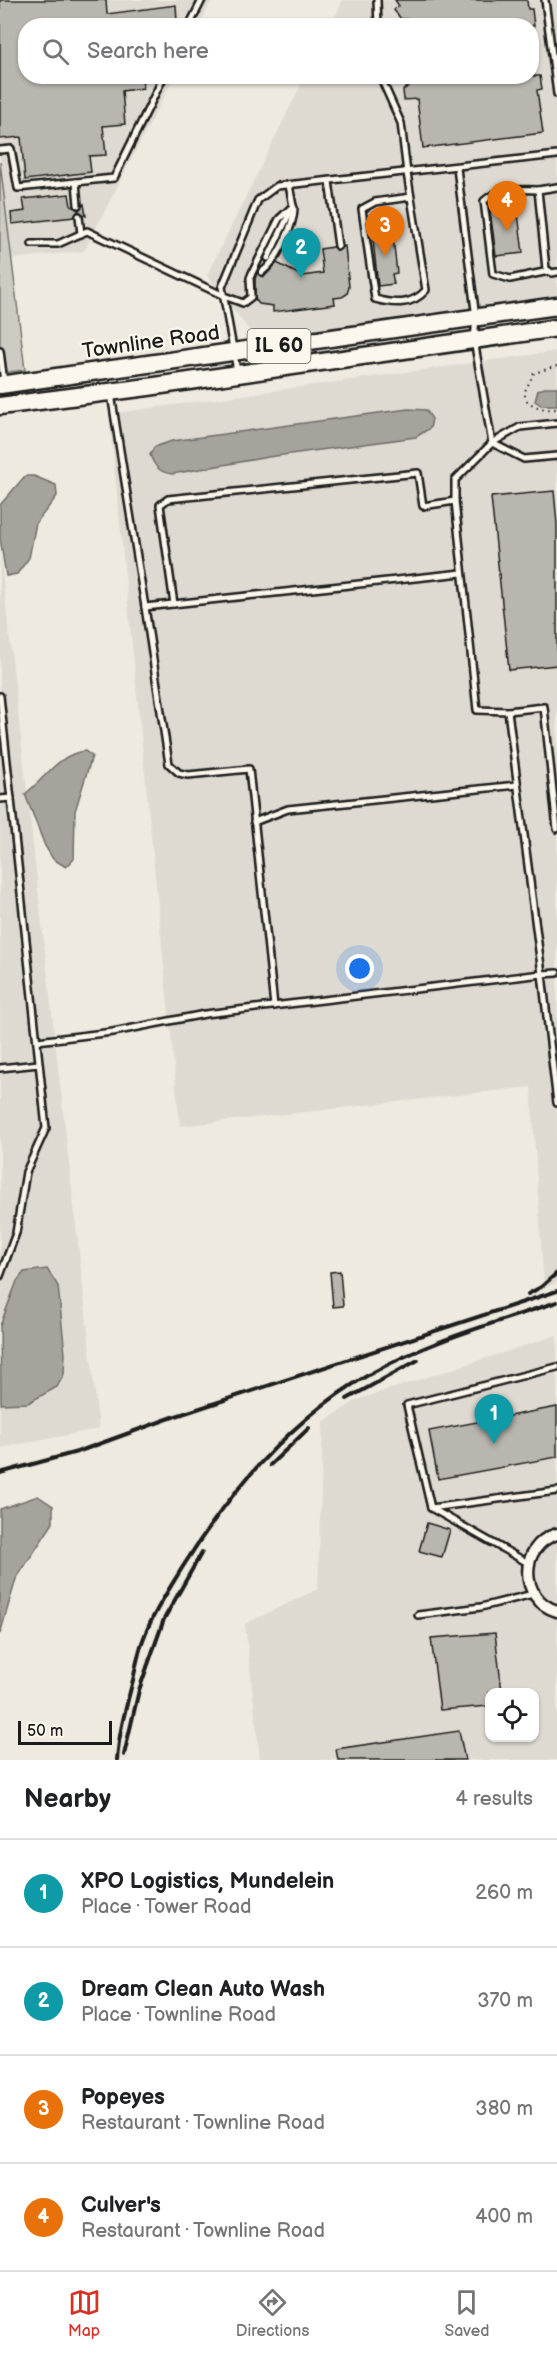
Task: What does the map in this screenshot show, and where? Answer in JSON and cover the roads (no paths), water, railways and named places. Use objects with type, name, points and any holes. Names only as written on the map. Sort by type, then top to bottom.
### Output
[{"type":"main road","name":"Townline Road","points":[[2,384],[557,306]]},
{"type":"main road","name":"Townline Road","points":[[0,406],[557,328]]},
{"type":"street","points":[[557,1534],[544,1540],[537,1547],[528,1563],[527,1574],[533,1594],[545,1606],[557,1611]]},
{"type":"lane","points":[[193,18],[202,0]]},
{"type":"lane","points":[[377,0],[378,18]]},
{"type":"lane","points":[[545,0],[557,94]]},
{"type":"lane","points":[[0,150],[11,149],[18,188],[114,178],[160,84]]},
{"type":"lane","points":[[384,84],[402,123],[407,173],[411,197],[426,290],[419,299],[395,304],[375,299],[362,209],[375,202],[411,197]]},
{"type":"lane","points":[[237,374],[222,287],[258,200],[277,186],[456,168],[557,155]]},
{"type":"lane","points":[[456,168],[476,318],[474,340],[492,443]]},
{"type":"lane","points":[[329,181],[339,246]]},
{"type":"lane","points":[[76,182],[78,205]]},
{"type":"lane","points":[[262,272],[273,261],[294,220],[294,206],[289,185]]},
{"type":"lane","points":[[557,187],[491,194],[484,201],[493,274],[510,279],[549,271],[557,273]]},
{"type":"lane","points":[[538,190],[546,269],[549,271]]},
{"type":"lane","points":[[268,258],[294,206]]},
{"type":"lane","points":[[32,244],[58,244],[87,231],[243,303],[251,297],[250,278],[279,219],[294,206]]},
{"type":"lane","points":[[79,216],[81,234]]},
{"type":"lane","points":[[0,351],[2,384]]},
{"type":"lane","points":[[111,392],[169,764],[179,773],[188,775],[249,769],[274,1006]]},
{"type":"lane","points":[[557,423],[520,427],[492,443],[455,480],[455,501],[477,710],[508,711],[544,707],[555,792],[557,829]]},
{"type":"lane","points":[[492,443],[524,459],[557,456]]},
{"type":"lane","points":[[174,604],[160,505],[168,499],[418,473],[423,506],[455,501]]},
{"type":"lane","points":[[146,607],[462,573]]},
{"type":"lane","points":[[0,696],[46,1128],[27,1172],[16,1233],[0,1276]]},
{"type":"lane","points":[[508,711],[557,1103]]},
{"type":"lane","points":[[254,822],[288,809],[517,785]]},
{"type":"lane","points":[[0,799],[11,798]]},
{"type":"lane","points":[[36,1041],[113,1032],[206,1014],[557,973]]},
{"type":"lane","points":[[0,1068],[39,1064]]},
{"type":"lane","points":[[528,1563],[431,1508],[406,1405],[557,1367]]},
{"type":"lane","points":[[431,1508],[557,1491]]},
{"type":"lane","points":[[418,1615],[481,1607],[533,1594]]},
{"type":"railway","points":[[528,1294],[541,1287],[557,1273]]},
{"type":"railway","points":[[0,1473],[77,1452],[173,1417],[557,1291]]},
{"type":"railway","points":[[117,1760],[121,1730],[138,1655],[151,1621],[201,1539],[241,1485],[264,1459],[314,1412],[341,1392],[392,1362],[438,1342],[557,1302]]},
{"type":"railway","points":[[347,1399],[418,1360]]},
{"type":"railway","points":[[270,1465],[309,1428]]},
{"type":"railway","points":[[124,1755],[139,1690],[164,1619],[202,1552]]},
{"type":"place","name":"Culver's","points":[[507,231]]},
{"type":"place","name":"Popeyes","points":[[385,256]]},
{"type":"place","name":"Dream Clean Auto Wash","points":[[301,278]]},
{"type":"place","name":"XPO Logistics, Mundelein","points":[[494,1444]]}]
